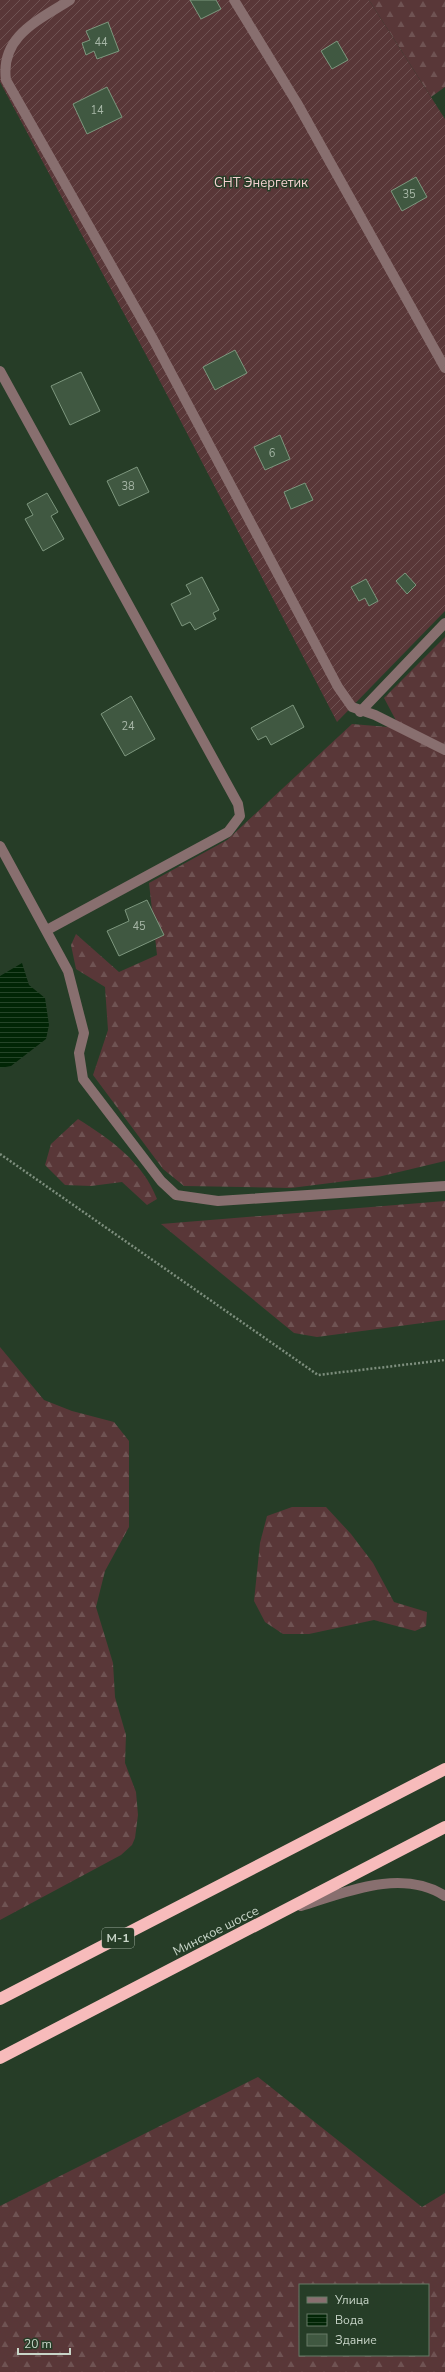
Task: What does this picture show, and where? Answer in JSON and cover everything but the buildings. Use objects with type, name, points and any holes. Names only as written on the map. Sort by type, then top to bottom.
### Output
[{"type":"highway","name":"М-1","points":[[0,1999],[445,1769]]},
{"type":"highway","name":"Минское шоссе","points":[[0,2058],[445,1827]]},
{"type":"street","points":[[70,0],[18,34],[9,45],[4,57],[3,69],[6,80],[153,340],[338,687],[352,707],[360,712],[375,715],[445,750]]},
{"type":"street","points":[[234,0],[297,103],[445,368]]},
{"type":"street","points":[[0,371],[238,804],[240,816],[228,832],[47,930]]},
{"type":"street","points":[[360,712],[445,623]]},
{"type":"street","points":[[0,846],[68,971],[75,992],[84,1033],[79,1053],[83,1079],[161,1181],[176,1195],[218,1201],[445,1186]]},
{"type":"street","points":[[286,1910],[350,1892],[396,1883],[429,1887],[445,1896]]},
{"type":"path","points":[[0,1154],[318,1375],[445,1360]]},
{"type":"green space","name":"СНТ Энергетик","points":[[0,0],[369,0],[445,119],[445,611],[337,722],[152,366],[0,82]]},
{"type":"green space","points":[[369,0],[445,0],[445,87],[431,97]]},
{"type":"green space","points":[[445,637],[445,1161],[378,1177],[291,1188],[184,1186],[163,1169],[93,1075],[108,1030],[105,987],[76,969],[71,945],[76,934],[119,972],[157,955],[149,883],[227,840],[352,724],[400,728],[384,698]]},
{"type":"green space","points":[[78,1119],[113,1143],[134,1163],[151,1186],[157,1199],[147,1205],[122,1182],[91,1186],[65,1185],[45,1165],[51,1144]]},
{"type":"green space","points":[[445,1201],[445,1320],[317,1337],[294,1333],[161,1224]]},
{"type":"green space","points":[[0,1347],[44,1400],[72,1411],[114,1422],[129,1441],[129,1527],[105,1571],[96,1607],[113,1663],[115,1697],[126,1735],[125,1763],[136,1792],[138,1815],[135,1838],[132,1845],[121,1855],[0,1920]]},
{"type":"green space","points":[[292,1507],[326,1507],[351,1534],[373,1563],[394,1602],[427,1612],[426,1626],[415,1631],[374,1620],[309,1634],[283,1634],[265,1622],[254,1601],[260,1543],[267,1516]]},
{"type":"green space","points":[[258,2077],[422,2207],[445,2193],[445,2372],[0,2372],[0,2206]]},
{"type":"water","points":[[22,963],[29,985],[45,998],[49,1025],[46,1039],[11,1066],[0,1068],[0,976]]}]
